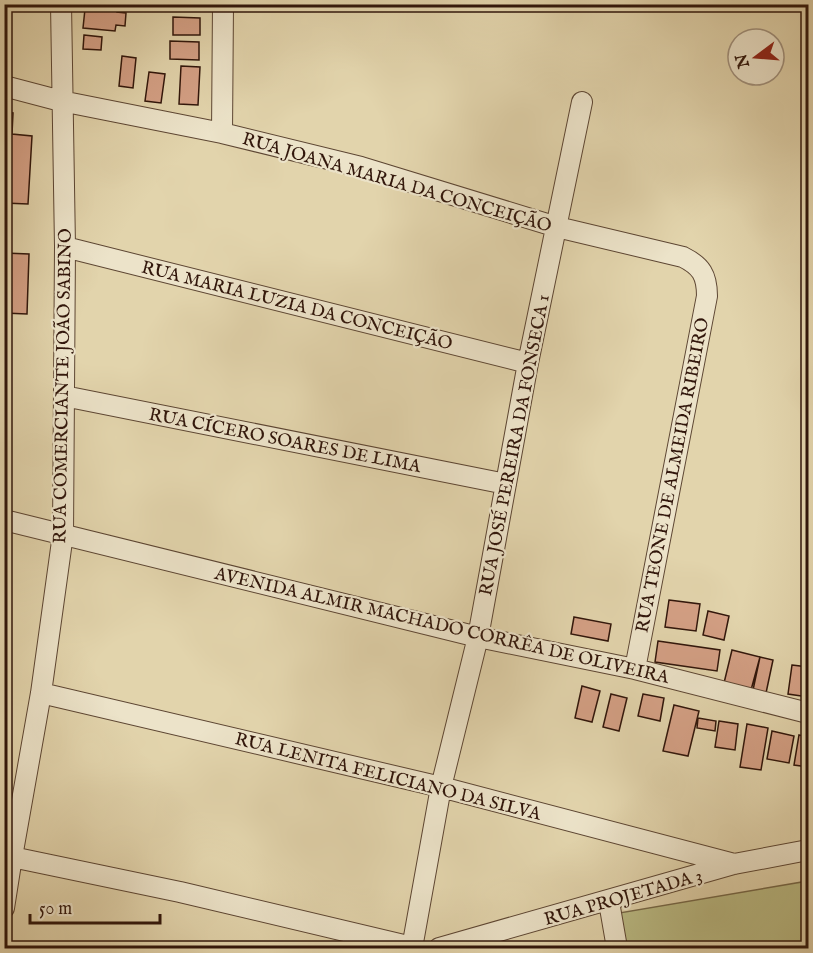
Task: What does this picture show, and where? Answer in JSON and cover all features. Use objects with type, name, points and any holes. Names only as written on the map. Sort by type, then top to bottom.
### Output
[{"type":"street","name":"RUA COMERCIANTE JOÃO SABINO","points":[[4,908],[41,693],[63,534],[65,247],[61,4]]},
{"type":"street","points":[[222,133],[223,4]]},
{"type":"street","name":"RUA JOANA MARIA DA CONCEIÇÃO","points":[[4,86],[61,101],[222,133],[361,167],[557,227],[683,257],[695,263],[702,270],[707,282]]},
{"type":"street","name":"RUA JOSÉ PEREIRA DA FONSECA 1","points":[[411,948],[441,787],[478,637],[528,363],[582,102]]},
{"type":"street","name":"RUA MARIA LUZIA DA CONCEIÇÃO","points":[[65,247],[528,363]]},
{"type":"street","name":"RUA TEONE DE ALMEIDA RIBEIRO","points":[[635,669],[707,296],[707,282]]},
{"type":"street","name":"RUA CÍCERO SOARES DE LIMA","points":[[64,396],[506,484]]},
{"type":"street","name":"AVENIDA ALMIR MACHADO CORRÊA DE OLIVEIRA","points":[[4,520],[478,637],[635,669],[808,713]]},
{"type":"street","name":"RUA LENITA FELICIANO DA SILVA","points":[[41,693],[441,787],[734,864]]},
{"type":"street","name":"RUA PROJETADA 3","points":[[439,948],[609,902],[734,864],[808,850]]},
{"type":"street","points":[[12,857],[180,892],[411,948]]},
{"type":"street","points":[[609,902],[617,948]]},
{"type":"green space","points":[[808,881],[808,948],[625,948],[619,913]]},
{"type":"building","points":[[85,9],[117,10],[117,12],[126,13],[125,26],[116,25],[115,31],[83,28]]},
{"type":"building","points":[[173,17],[200,18],[200,35],[173,35]]},
{"type":"building","points":[[84,35],[102,37],[101,50],[83,49]]},
{"type":"building","points":[[170,41],[199,42],[199,60],[170,59]]},
{"type":"building","points":[[122,56],[136,58],[133,88],[119,86]]},
{"type":"building","points":[[181,66],[200,67],[198,105],[179,104]]},
{"type":"building","points":[[149,72],[165,74],[161,103],[145,101]]},
{"type":"building","points":[[4,112],[13,113],[12,134],[32,136],[28,204],[4,203]]},
{"type":"building","points":[[4,253],[29,254],[27,314],[4,313]]},
{"type":"building","points":[[669,600],[700,604],[696,631],[665,627]]},
{"type":"building","points":[[708,611],[729,616],[724,640],[703,635]]},
{"type":"building","points":[[574,617],[611,624],[608,641],[571,634]]},
{"type":"building","points":[[658,641],[720,650],[717,671],[655,662]]},
{"type":"building","points":[[732,650],[760,657],[751,690],[724,683]]},
{"type":"building","points":[[760,657],[773,660],[766,693],[753,690]]},
{"type":"building","points":[[792,665],[808,667],[808,697],[788,694]]},
{"type":"building","points":[[582,686],[600,691],[592,722],[575,718]]},
{"type":"building","points":[[611,694],[627,698],[619,731],[603,727]]},
{"type":"building","points":[[643,694],[664,698],[660,721],[638,716]]},
{"type":"building","points":[[674,705],[699,711],[688,756],[663,751]]},
{"type":"building","points":[[698,718],[716,721],[715,731],[697,728]]},
{"type":"building","points":[[719,721],[738,724],[735,750],[715,747]]},
{"type":"building","points":[[747,724],[768,728],[761,770],[740,767]]},
{"type":"building","points":[[772,731],[794,736],[789,763],[767,759]]},
{"type":"building","points":[[799,735],[808,737],[808,767],[794,765]]}]
